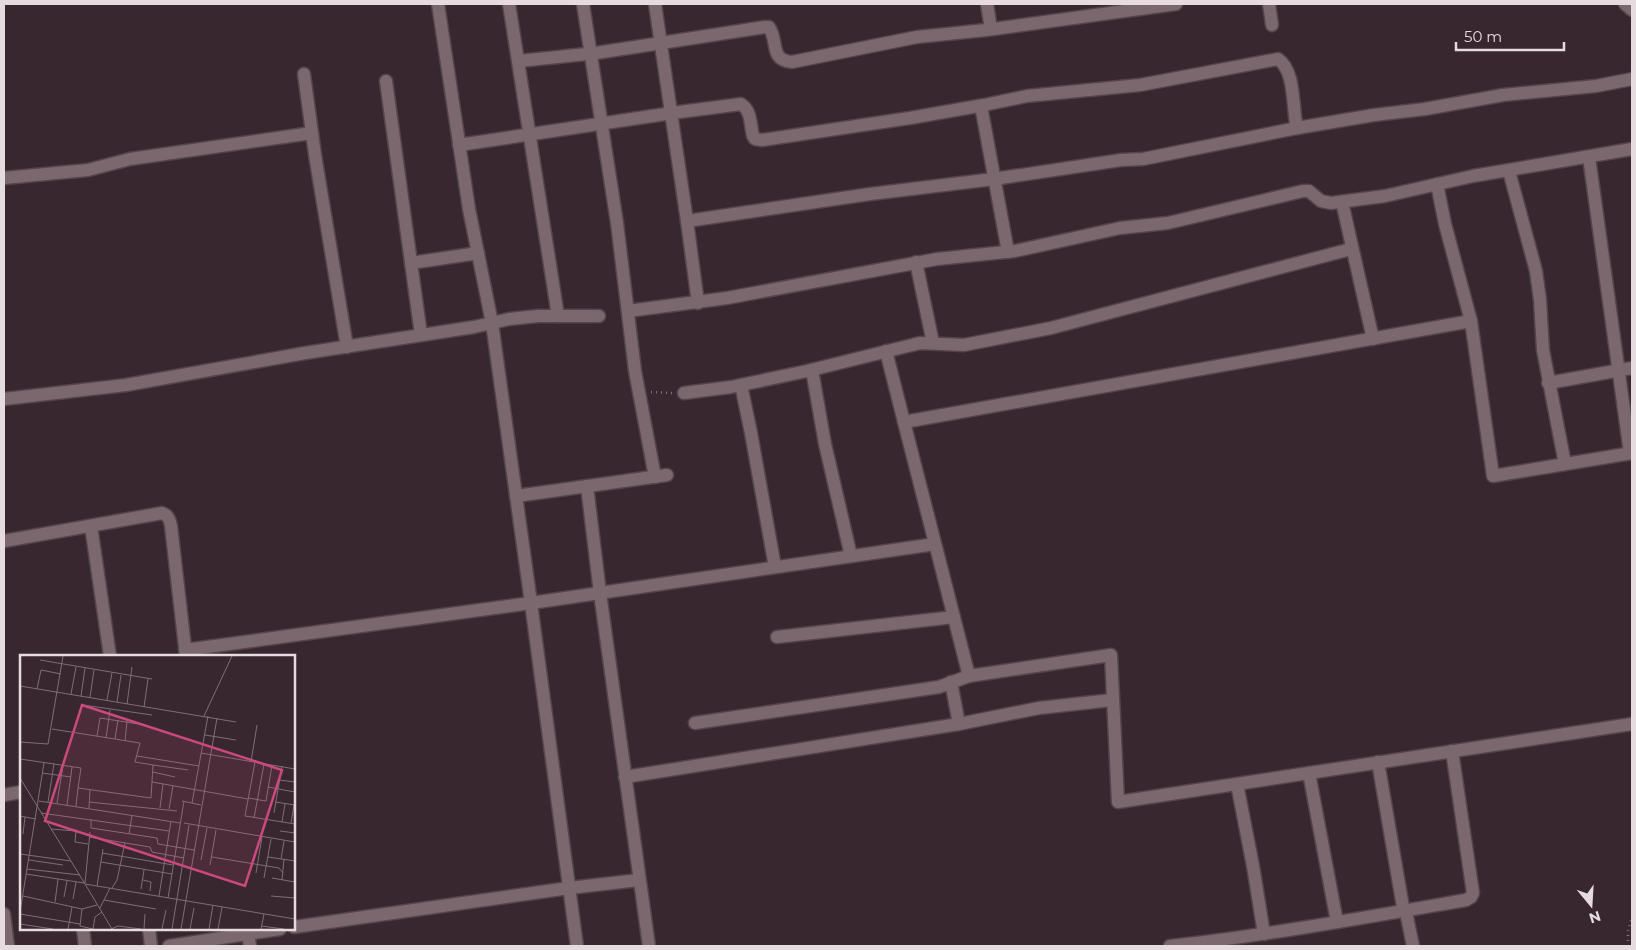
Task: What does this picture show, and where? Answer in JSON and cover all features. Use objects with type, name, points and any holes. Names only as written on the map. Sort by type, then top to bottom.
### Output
[{"type":"street","points":[[438,4],[469,209],[492,323],[577,946]]},
{"type":"street","points":[[509,4],[558,316]]},
{"type":"street","points":[[516,496],[661,476],[639,392],[617,223],[583,4]]},
{"type":"street","points":[[656,4],[698,303]]},
{"type":"street","points":[[987,4],[991,29]]},
{"type":"street","points":[[519,61],[592,53],[661,41],[769,27],[774,37],[777,55],[783,60],[792,62],[917,37],[1176,4]]},
{"type":"street","points":[[1269,4],[1272,25]]},
{"type":"street","points":[[1625,4],[1632,10]]},
{"type":"street","points":[[459,145],[741,104],[746,107],[749,114],[753,136],[756,139],[762,140],[981,106],[1027,96],[1140,85],[1278,59],[1287,71],[1293,95],[1297,128]]},
{"type":"street","points":[[304,74],[347,346]]},
{"type":"street","points":[[687,221],[870,194],[994,180],[1121,160],[1143,159],[1297,128],[1374,115],[1425,109],[1503,95],[1596,86],[1632,79]]},
{"type":"street","points":[[386,82],[421,335]]},
{"type":"street","points":[[981,106],[1008,252]]},
{"type":"street","points":[[4,178],[88,170],[130,159],[312,133]]},
{"type":"street","points":[[628,311],[698,303],[916,262],[1008,252],[1120,228],[1168,223],[1303,191],[1314,193],[1321,201],[1331,203],[1342,202],[1386,196],[1437,184],[1632,149]]},
{"type":"street","points":[[1437,184],[1445,224],[1471,321],[1493,476],[1631,453],[1589,157]]},
{"type":"street","points":[[1509,171],[1536,271],[1543,350],[1565,464]]},
{"type":"street","points":[[1342,202],[1372,339]]},
{"type":"street","points":[[684,393],[741,385],[812,370],[920,343],[964,345],[1052,328],[1351,249]]},
{"type":"street","points":[[411,262],[478,253]]},
{"type":"street","points":[[916,262],[933,343]]},
{"type":"street","points":[[4,399],[126,385],[509,319],[599,316]]},
{"type":"street","points":[[904,422],[1471,321]]},
{"type":"street","points":[[886,352],[969,676]]},
{"type":"street","points":[[1548,383],[1632,368]]},
{"type":"street","points":[[812,370],[825,444],[851,556]]},
{"type":"street","points":[[741,385],[775,567]]},
{"type":"street","points":[[586,486],[649,946]]},
{"type":"street","points":[[4,541],[162,513],[168,517],[171,526],[186,653],[935,544]]},
{"type":"street","points":[[91,526],[110,655]]},
{"type":"street","points":[[777,637],[954,617]]},
{"type":"street","points":[[695,723],[938,687],[969,676],[1111,655],[1118,802],[1632,724]]},
{"type":"street","points":[[951,682],[959,724]]},
{"type":"street","points":[[625,777],[959,724],[1039,708],[1112,700]]},
{"type":"street","points":[[1170,946],[1264,934],[1466,900],[1473,895],[1452,751]]},
{"type":"street","points":[[1378,762],[1404,911],[1413,946]]},
{"type":"street","points":[[1309,773],[1337,922]]},
{"type":"street","points":[[1237,784],[1254,866],[1264,934]]},
{"type":"street","points":[[4,795],[20,792]]},
{"type":"street","points":[[295,927],[569,888],[639,880]]},
{"type":"street","points":[[4,914],[8,946]]},
{"type":"street","points":[[83,930],[85,946]]},
{"type":"street","points":[[149,930],[151,946]]},
{"type":"street","points":[[168,946],[223,933],[249,940],[277,930]]},
{"type":"path","points":[[639,392],[684,393]]},
{"type":"path","points":[[1628,946],[1628,931],[1632,918]]}]
